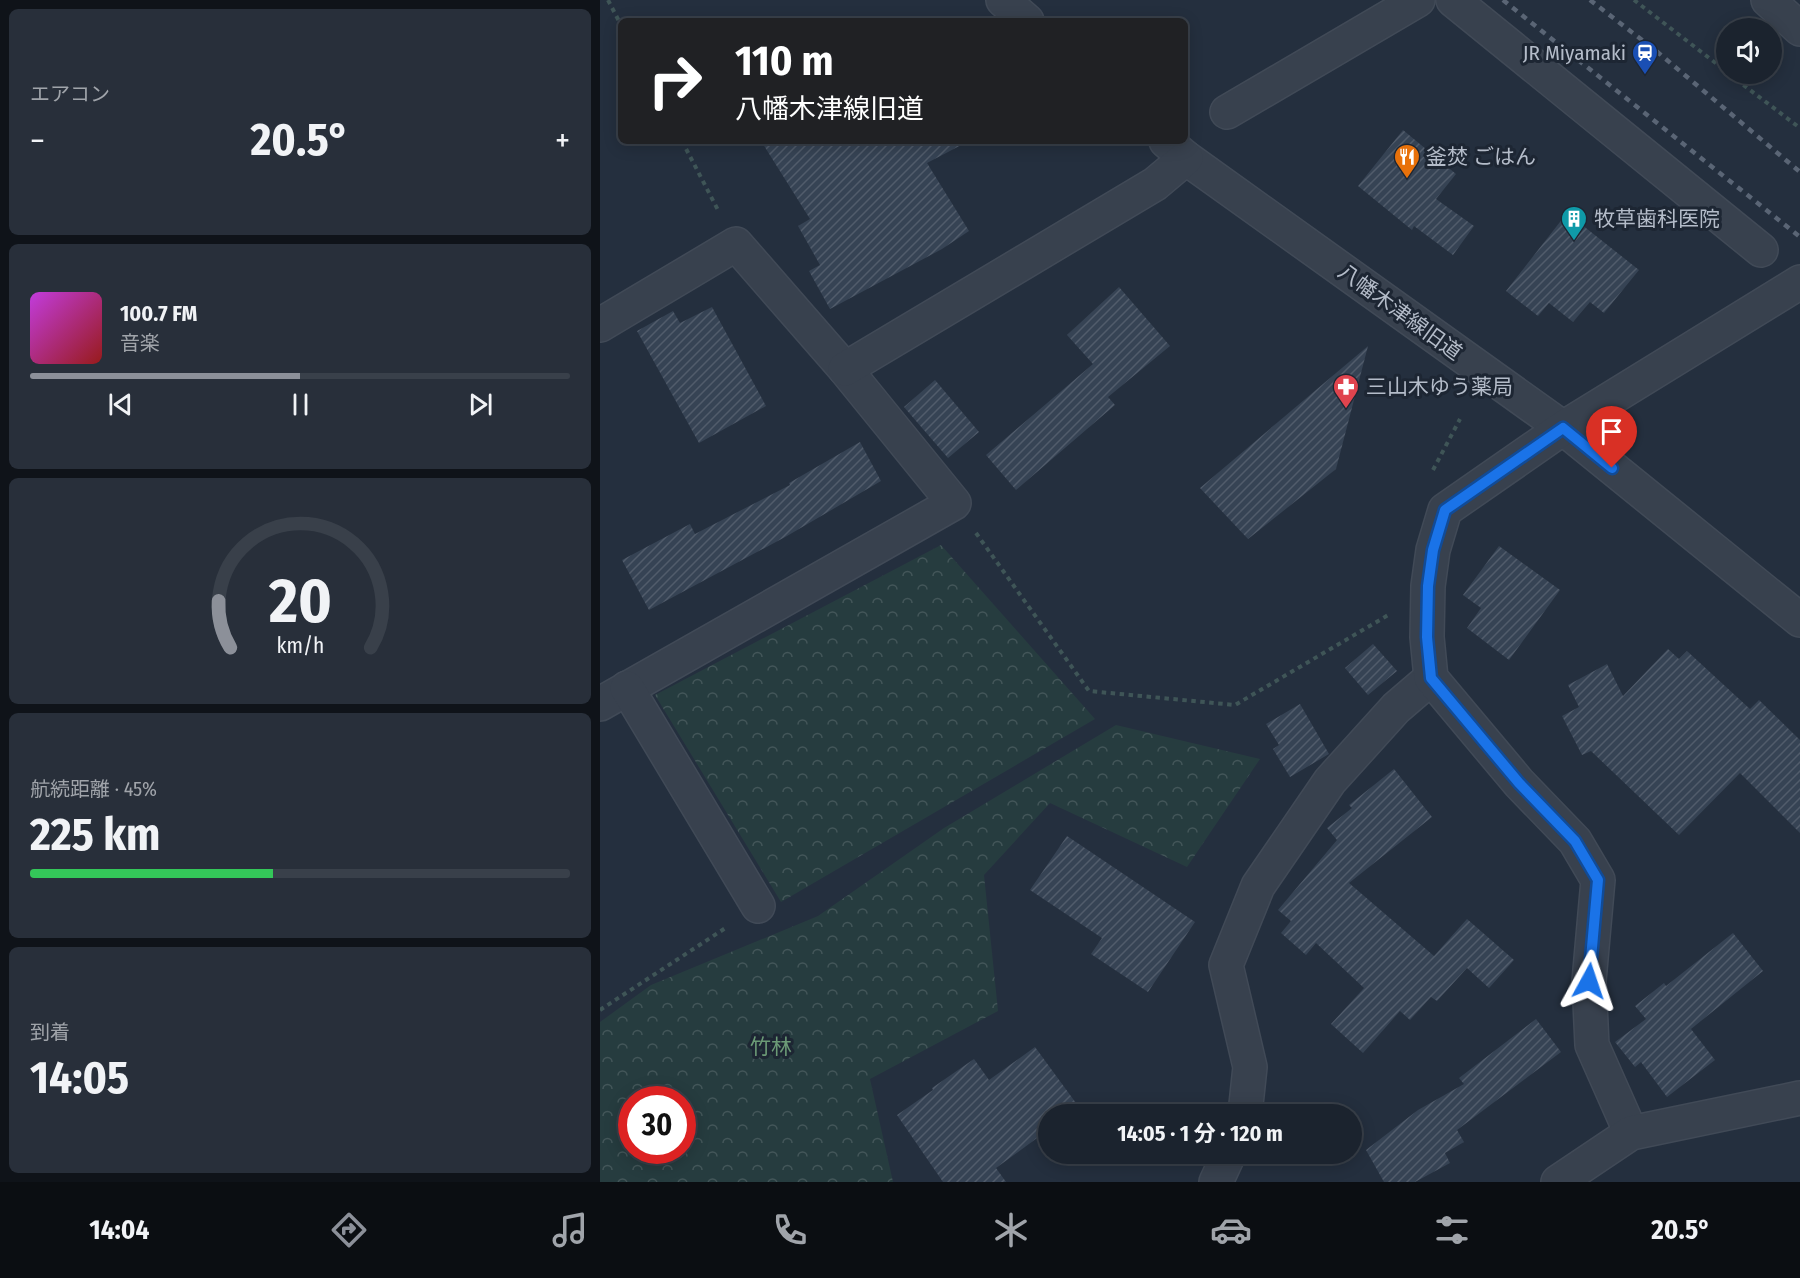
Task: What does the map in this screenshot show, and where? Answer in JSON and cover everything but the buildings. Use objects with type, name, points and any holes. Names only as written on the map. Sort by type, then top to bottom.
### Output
[{"type":"street","points":[[1003,0],[1024,18]]},
{"type":"street","points":[[1227,112],[1418,0]]},
{"type":"street","points":[[1453,0],[1761,250]]},
{"type":"street","points":[[1768,0],[1800,29]]},
{"type":"street","points":[[845,369],[1155,184],[1176,149]]},
{"type":"street","name":"八幡木津線旧道","points":[[1176,149],[1563,428],[1800,620]]},
{"type":"street","points":[[600,325],[736,243],[845,369],[954,503],[614,696],[758,906]]},
{"type":"street","points":[[1631,1132],[1592,1045],[1589,981],[1598,880],[1575,841],[1519,783],[1431,678],[1427,637],[1428,586],[1433,550],[1445,510],[1563,428],[1800,282]]},
{"type":"street","points":[[1246,1104],[1250,1067],[1226,965],[1257,886],[1330,782],[1396,708],[1431,678]]},
{"type":"street","points":[[1558,1182],[1631,1132],[1800,1098]]},
{"type":"street","points":[[1216,1182],[1224,1164]]},
{"type":"path","points":[[608,0],[618,19]]},
{"type":"path","points":[[1634,0],[1716,63]]},
{"type":"path","points":[[1743,84],[1800,128]]},
{"type":"path","points":[[684,144],[736,243]]},
{"type":"path","points":[[1432,472],[1460,419]]},
{"type":"path","points":[[954,503],[1089,691],[1235,705],[1396,611]]},
{"type":"path","points":[[600,1010],[758,906]]},
{"type":"green space","points":[[941,545],[1095,719],[781,902],[655,695]]},
{"type":"green space","name":"竹林","points":[[1116,725],[1260,759],[1187,867],[1050,803],[984,875],[998,1011],[870,1079],[893,1182],[600,1182],[600,1022],[651,985],[818,916],[944,828]]},
{"type":"railway","points":[[1503,0],[1800,237]]},
{"type":"railway","points":[[1590,0],[1655,50],[1800,172]]},
{"type":"place","name":"JR Miyamaki","points":[[1645,76]]},
{"type":"place","name":"釜焚 ごはん","points":[[1407,180]]},
{"type":"place","name":"牧草歯科医院","points":[[1574,242]]},
{"type":"place","name":"三山木ゆう薬局","points":[[1346,410]]},
{"type":"route","points":[[1589,981],[1598,880],[1575,841],[1519,783],[1431,678],[1427,637],[1428,586],[1433,550],[1445,510],[1563,428],[1612,468]]}]
